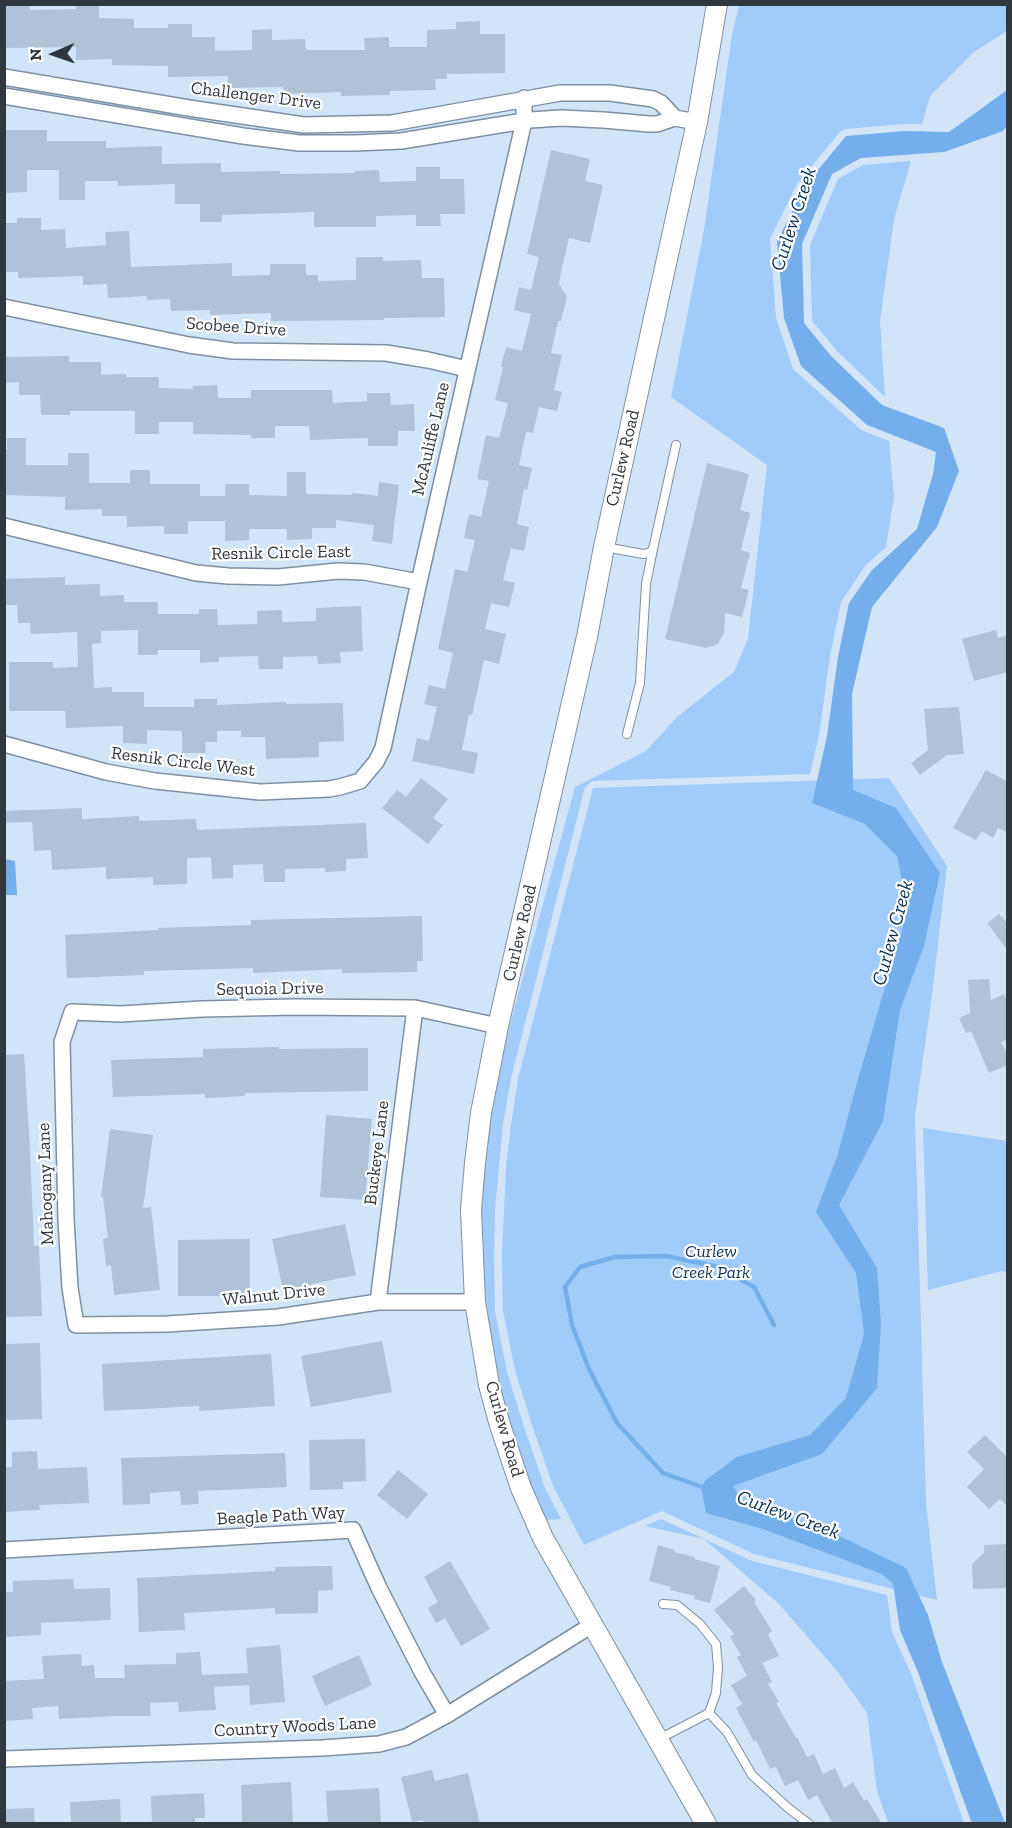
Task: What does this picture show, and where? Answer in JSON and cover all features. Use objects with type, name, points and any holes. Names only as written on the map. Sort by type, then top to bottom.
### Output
[{"type":"main road","name":"Curlew Road","points":[[706,1824],[543,1538],[521,1488],[489,1385],[475,1302],[471,1210],[481,1113],[498,1026],[587,637],[604,546],[697,122],[717,4]]},
{"type":"street","name":"Challenger Drive","points":[[4,77],[304,125],[399,121],[560,93],[620,94],[652,99],[661,103],[675,118]]},
{"type":"street","points":[[46,103],[49,85]]},
{"type":"street","name":"Challenger Drive","points":[[4,96],[284,141],[355,143],[402,141],[524,121],[561,118],[657,124],[675,118],[697,122]]},
{"type":"street","name":"McAuliffe Lane","points":[[360,781],[376,762],[383,748],[524,121],[524,98]]},
{"type":"street","points":[[163,123],[166,104]]},
{"type":"street","points":[[399,121],[402,141]]},
{"type":"street","points":[[284,141],[287,122]]},
{"type":"street","name":"Scobee Drive","points":[[4,307],[189,345],[233,351],[386,353],[467,369]]},
{"type":"street","name":"Resnik Circle East","points":[[4,526],[196,573],[278,577],[338,571],[364,572],[419,582]]},
{"type":"street","name":"Resnik Circle West","points":[[4,744],[106,772],[155,782],[260,792],[329,789],[360,781]]},
{"type":"street","name":"Sequoia Drive","points":[[62,1042],[72,1012],[121,1014],[294,1007],[415,1008],[498,1026]]},
{"type":"street","name":"Buckeye Lane","points":[[378,1302],[415,1008]]},
{"type":"street","name":"Mahogany Lane","points":[[62,1042],[66,1219],[70,1288],[76,1325]]},
{"type":"street","name":"Walnut Drive","points":[[76,1325],[167,1324],[278,1317],[378,1302],[475,1302]]},
{"type":"street","name":"Beagle Path Way","points":[[4,1550],[353,1530],[384,1598],[447,1715]]},
{"type":"street","name":"Country Woods Lane","points":[[4,1759],[379,1744],[406,1737],[447,1715],[592,1625]]},
{"type":"lane","points":[[627,734],[640,683],[646,584],[676,445]]},
{"type":"lane","points":[[604,546],[643,554],[653,549]]},
{"type":"lane","points":[[657,1739],[709,1713],[716,1693],[718,1667],[716,1644],[700,1624],[676,1605],[663,1604]]},
{"type":"lane","points":[[709,1713],[727,1732],[752,1775],[809,1824]]},
{"type":"green space","points":[[739,5],[1007,5],[1007,31],[974,52],[930,96],[922,124],[845,129],[840,132],[797,184],[770,239],[776,318],[793,369],[861,430],[889,441],[894,497],[886,547],[865,566],[841,602],[830,656],[819,735],[810,774],[592,781],[585,787],[511,1078],[503,1124],[495,1209],[495,1311],[507,1372],[524,1427],[545,1488],[561,1519],[545,1520],[530,1485],[508,1420],[493,1361],[484,1302],[480,1210],[491,1105],[503,1050],[575,787],[646,751],[677,717],[734,672],[748,639],[767,465],[671,397],[704,230],[732,35]]},
{"type":"green space","points":[[911,161],[894,219],[880,321],[885,397],[837,351],[812,321],[810,245],[838,179],[863,165]]},
{"type":"green space","name":"Curlew Creek Park","points":[[889,778],[947,866],[915,1116],[926,1503],[937,1600],[754,1554],[662,1511],[584,1545],[553,1486],[515,1370],[503,1311],[502,1256],[506,1167],[518,1079],[593,788]]},
{"type":"green space","points":[[923,1128],[1007,1141],[1007,1272],[1002,1271],[928,1290]]},
{"type":"green space","points":[[661,1519],[752,1561],[887,1595],[892,1632],[911,1674],[964,1823],[888,1823],[877,1791],[867,1713],[838,1672],[779,1604],[704,1539],[645,1526]]},
{"type":"water","name":"Curlew Creek","points":[[1007,90],[1007,126],[1003,131],[944,152],[861,158],[832,174],[802,244],[804,323],[831,356],[882,405],[944,428],[959,471],[937,527],[872,607],[852,694],[853,790],[896,808],[940,873],[924,946],[900,1010],[883,1121],[839,1205],[877,1268],[881,1325],[877,1388],[822,1454],[733,1486],[743,1502],[829,1531],[906,1568],[928,1615],[942,1662],[1005,1823],[972,1824],[918,1672],[900,1630],[893,1584],[882,1574],[763,1529],[706,1513],[701,1487],[706,1480],[737,1457],[810,1435],[846,1398],[864,1334],[856,1273],[816,1212],[837,1157],[908,909],[897,856],[865,824],[812,803],[827,736],[838,657],[849,603],[872,570],[917,529],[933,474],[936,452],[867,425],[801,366],[784,318],[777,242],[804,187],[846,136],[905,131],[949,132]]},
{"type":"water","points":[[5,859],[15,861],[17,895],[5,895]]},
{"type":"building","points":[[4,4],[30,4],[30,10],[76,9],[76,4],[99,4],[99,18],[134,19],[134,28],[168,28],[168,24],[192,24],[192,37],[215,37],[215,51],[252,50],[252,30],[272,29],[272,40],[305,39],[306,50],[365,50],[364,38],[389,37],[389,47],[427,47],[427,30],[456,29],[456,22],[480,21],[480,34],[505,34],[505,73],[447,74],[447,79],[435,79],[436,90],[390,91],[390,95],[341,96],[341,92],[284,94],[283,87],[228,88],[228,76],[168,77],[168,66],[112,65],[112,59],[76,60],[76,47],[4,48]]},
{"type":"building","points":[[4,130],[47,130],[47,141],[106,141],[106,148],[162,146],[162,164],[221,163],[221,172],[280,171],[280,174],[355,173],[355,171],[379,170],[380,182],[416,181],[416,167],[440,167],[440,179],[464,179],[465,214],[440,214],[441,226],[416,226],[416,215],[376,216],[376,227],[314,227],[314,212],[222,215],[222,222],[200,222],[200,204],[175,204],[175,184],[118,186],[118,181],[85,181],[85,200],[59,200],[59,170],[27,170],[27,192],[4,193]]},
{"type":"building","points":[[551,150],[590,159],[585,181],[603,185],[590,243],[569,238],[561,272],[559,284],[567,297],[561,321],[558,321],[551,353],[562,355],[554,390],[562,392],[557,411],[539,407],[533,433],[526,432],[519,465],[532,468],[527,490],[524,489],[517,524],[529,527],[524,551],[511,548],[503,580],[515,583],[509,607],[491,603],[485,629],[506,634],[499,664],[484,660],[472,715],[469,714],[462,750],[478,753],[474,774],[412,761],[417,738],[429,741],[437,707],[424,704],[429,685],[445,689],[453,653],[438,649],[455,569],[467,572],[475,540],[464,538],[469,514],[481,517],[489,481],[477,479],[486,435],[499,438],[508,403],[495,400],[506,347],[522,351],[531,314],[514,310],[519,287],[531,290],[539,257],[527,254]]},
{"type":"building","points":[[17,218],[41,218],[41,230],[65,229],[66,248],[106,245],[105,232],[129,231],[131,267],[232,263],[232,276],[270,275],[270,264],[306,264],[306,275],[318,275],[318,281],[356,280],[356,257],[383,257],[383,261],[421,260],[422,278],[444,278],[445,317],[271,321],[271,313],[210,315],[210,310],[171,311],[170,299],[147,300],[147,296],[108,298],[107,284],[83,285],[83,276],[18,278],[18,272],[4,272],[4,223],[17,223]]},
{"type":"building","points":[[69,356],[69,362],[101,362],[101,375],[126,374],[126,377],[159,377],[159,388],[193,389],[193,386],[217,385],[218,398],[251,398],[251,390],[332,390],[333,403],[367,401],[367,393],[390,393],[391,405],[414,404],[415,431],[398,431],[398,446],[368,446],[368,438],[310,440],[309,426],[275,426],[275,438],[251,438],[251,435],[193,434],[193,422],[159,422],[159,434],[135,434],[135,411],[70,411],[70,415],[41,415],[40,395],[19,395],[19,382],[4,383],[4,357]]},
{"type":"building","points":[[7,438],[26,438],[26,465],[68,465],[68,453],[89,453],[89,483],[130,483],[130,470],[150,470],[150,484],[200,484],[200,496],[225,496],[225,484],[249,484],[249,495],[287,496],[287,472],[306,472],[306,494],[352,495],[352,493],[378,496],[379,482],[399,485],[392,544],[372,541],[374,525],[336,520],[336,528],[312,528],[312,539],[287,540],[287,529],[249,529],[249,540],[225,541],[225,521],[188,521],[188,534],[164,534],[164,526],[127,527],[127,516],[102,516],[102,509],[65,510],[65,497],[4,495],[4,450],[7,450]]},
{"type":"building","points":[[707,463],[749,474],[740,510],[750,513],[741,550],[750,553],[741,588],[749,590],[742,617],[725,613],[724,633],[718,644],[706,648],[665,639]]},
{"type":"building","points":[[65,577],[65,585],[100,584],[100,596],[124,595],[124,602],[158,602],[158,614],[199,614],[199,609],[217,609],[218,625],[257,624],[257,611],[282,610],[282,622],[316,621],[316,608],[361,606],[363,651],[340,652],[341,663],[318,664],[317,656],[283,657],[283,669],[259,669],[258,656],[219,657],[219,662],[200,663],[200,650],[158,650],[158,655],[138,655],[138,630],[101,631],[101,643],[92,644],[94,688],[112,687],[112,692],[144,692],[144,707],[194,707],[194,699],[217,699],[217,705],[286,702],[286,704],[343,703],[344,741],[319,742],[319,757],[266,759],[265,737],[241,737],[241,731],[217,731],[217,742],[205,742],[206,753],[182,753],[182,731],[147,730],[147,744],[123,743],[123,726],[66,728],[65,711],[9,711],[9,662],[53,662],[53,668],[78,667],[77,632],[31,634],[30,623],[18,623],[17,605],[4,605],[4,579]]},
{"type":"building","points":[[996,630],[998,638],[1008,635],[1008,672],[974,681],[962,639]]},
{"type":"building","points":[[959,707],[964,754],[947,755],[920,775],[911,763],[928,750],[924,709]]},
{"type":"building","points":[[986,770],[1008,782],[1008,833],[998,828],[993,838],[982,831],[976,840],[953,828]]},
{"type":"building","points":[[421,778],[448,799],[433,818],[443,825],[428,844],[382,808],[397,790],[406,797]]},
{"type":"building","points":[[82,808],[82,819],[139,816],[139,821],[196,819],[197,830],[366,823],[368,858],[346,859],[346,871],[325,872],[325,868],[285,869],[285,882],[264,882],[263,864],[233,865],[233,878],[212,879],[211,857],[187,858],[187,884],[153,885],[153,877],[106,879],[106,867],[52,870],[51,850],[34,851],[32,822],[4,823],[4,811]]},
{"type":"building","points":[[999,914],[1008,924],[1008,951],[987,923]]},
{"type":"building","points":[[422,916],[423,961],[417,961],[417,972],[342,973],[342,969],[253,973],[253,968],[144,971],[144,975],[67,978],[65,935],[158,930],[158,928],[251,925],[251,920]]},
{"type":"building","points":[[989,979],[991,1000],[1004,994],[1008,1003],[1008,1039],[1001,1042],[1008,1056],[1008,1065],[989,1073],[971,1031],[966,1033],[959,1018],[970,1013],[968,980]]},
{"type":"building","points":[[279,1047],[279,1049],[368,1048],[368,1091],[245,1093],[245,1096],[205,1098],[205,1094],[113,1097],[111,1060],[203,1057],[203,1049]]},
{"type":"building","points":[[24,1054],[34,1246],[39,1246],[42,1316],[4,1317],[4,1055]]},
{"type":"building","points":[[326,1115],[372,1119],[365,1200],[320,1197]]},
{"type":"building","points":[[110,1129],[153,1135],[143,1208],[151,1207],[160,1290],[114,1295],[111,1265],[106,1266],[103,1239],[108,1238],[103,1197],[101,1197]]},
{"type":"building","points":[[345,1224],[356,1275],[283,1290],[272,1239]]},
{"type":"building","points":[[250,1239],[250,1296],[178,1296],[178,1240]]},
{"type":"building","points":[[382,1341],[392,1392],[311,1407],[301,1356]]},
{"type":"building","points":[[40,1343],[42,1419],[4,1420],[4,1344]]},
{"type":"building","points":[[271,1354],[275,1406],[199,1411],[199,1406],[104,1411],[102,1364]]},
{"type":"building","points":[[985,1435],[1008,1458],[1008,1507],[1000,1499],[989,1509],[967,1487],[984,1469],[967,1452]]},
{"type":"building","points":[[365,1439],[366,1481],[343,1482],[343,1489],[310,1490],[309,1440]]},
{"type":"building","points":[[37,1451],[38,1469],[87,1467],[89,1503],[39,1505],[40,1510],[4,1512],[4,1467],[12,1467],[12,1452]]},
{"type":"building","points":[[285,1453],[287,1487],[198,1491],[199,1504],[181,1505],[180,1491],[150,1493],[150,1504],[123,1505],[121,1458]]},
{"type":"building","points":[[398,1470],[428,1494],[407,1519],[377,1495]]},
{"type":"building","points":[[1008,1544],[1008,1588],[973,1589],[972,1564],[984,1553],[984,1545]]},
{"type":"building","points":[[658,1545],[720,1566],[710,1603],[694,1599],[695,1596],[670,1590],[671,1587],[649,1581]]},
{"type":"building","points":[[450,1561],[490,1629],[461,1646],[445,1618],[436,1623],[428,1608],[438,1602],[424,1577]]},
{"type":"building","points":[[332,1566],[333,1590],[318,1591],[318,1613],[275,1614],[275,1608],[184,1613],[185,1630],[139,1632],[137,1578],[275,1571],[275,1567]]},
{"type":"building","points":[[73,1579],[74,1589],[110,1588],[111,1620],[41,1623],[41,1635],[4,1637],[4,1592],[13,1592],[13,1581]]},
{"type":"building","points":[[744,1586],[756,1600],[754,1602],[772,1631],[768,1634],[779,1656],[762,1663],[772,1682],[768,1684],[779,1702],[776,1703],[807,1757],[814,1754],[823,1774],[835,1768],[844,1788],[853,1782],[864,1801],[867,1799],[882,1824],[833,1824],[817,1795],[808,1800],[798,1780],[785,1786],[776,1767],[770,1769],[756,1740],[754,1742],[736,1708],[742,1704],[731,1685],[747,1676],[737,1657],[741,1655],[730,1637],[734,1634],[714,1610]]},
{"type":"building","points":[[280,1645],[285,1702],[250,1705],[249,1685],[214,1687],[216,1710],[179,1712],[178,1702],[150,1703],[151,1716],[59,1719],[58,1706],[32,1708],[33,1719],[4,1721],[4,1681],[44,1679],[42,1656],[81,1654],[82,1666],[94,1665],[95,1678],[125,1678],[124,1665],[176,1664],[176,1653],[200,1652],[202,1675],[248,1673],[246,1648]]},
{"type":"building","points":[[359,1655],[372,1685],[325,1706],[312,1676]]},
{"type":"building","points":[[432,1770],[435,1781],[468,1773],[480,1824],[424,1824],[423,1820],[412,1822],[401,1777]]},
{"type":"building","points":[[291,1782],[293,1824],[242,1824],[241,1785]]},
{"type":"building","points":[[379,1788],[381,1824],[328,1824],[326,1791]]},
{"type":"building","points":[[204,1793],[205,1818],[195,1818],[195,1824],[152,1824],[151,1796]]},
{"type":"building","points":[[120,1799],[121,1824],[71,1824],[70,1802]]},
{"type":"building","points":[[34,1808],[35,1824],[4,1824],[4,1809]]},
{"type":"waterway","points":[[705,1488],[663,1473],[617,1423],[589,1369],[572,1325],[565,1287],[580,1267],[615,1257],[666,1256],[719,1267],[754,1287],[774,1325]]}]
